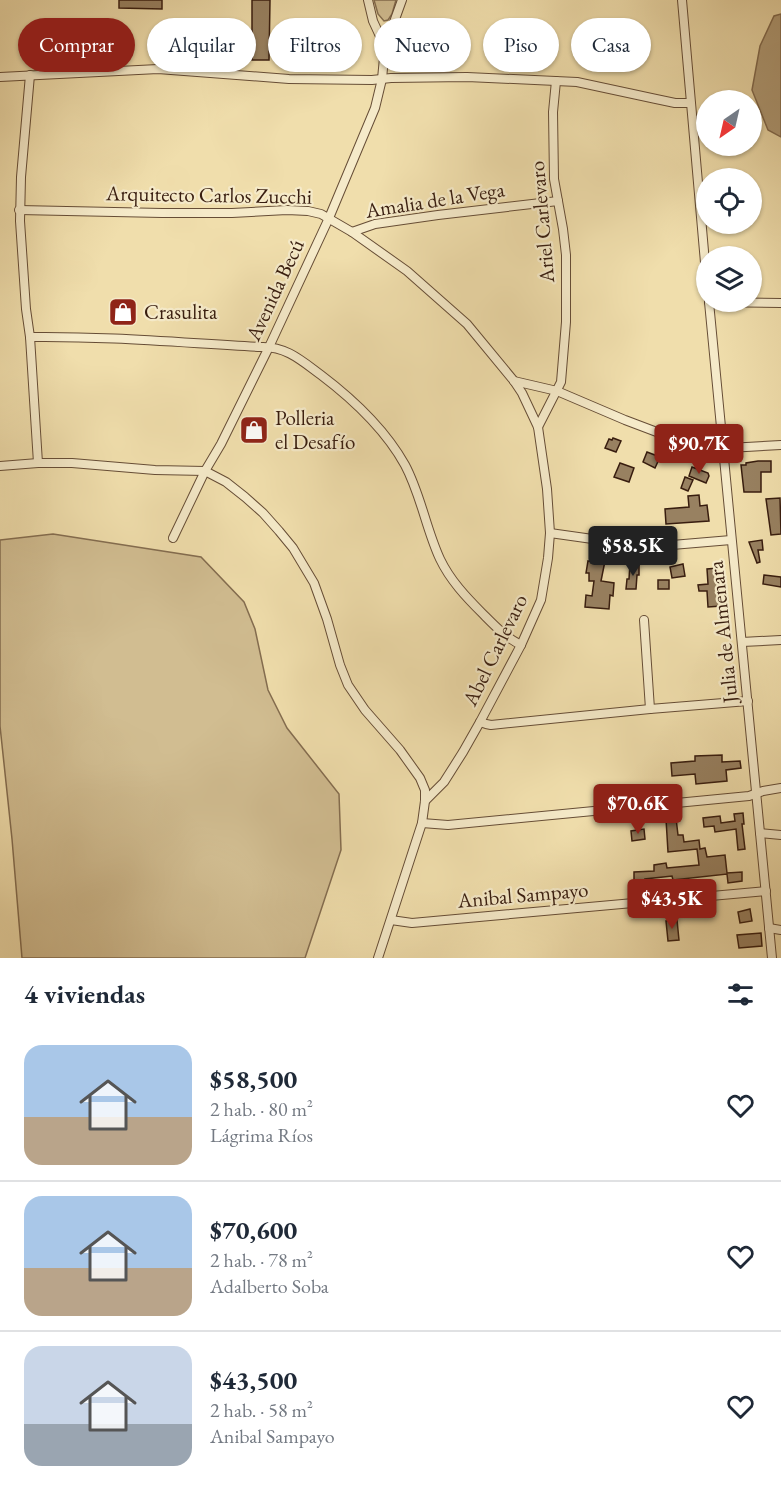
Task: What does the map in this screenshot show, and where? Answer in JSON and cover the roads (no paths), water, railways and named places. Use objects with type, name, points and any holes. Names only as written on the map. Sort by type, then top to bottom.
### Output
[{"type":"street","name":"Avenida Becú","points":[[369,0],[374,23]]},
{"type":"street","name":"Avenida Becú","points":[[395,18],[402,0]]},
{"type":"street","points":[[682,0],[703,246]]},
{"type":"street","points":[[0,77],[158,69],[289,79],[372,80],[467,77],[556,81],[598,86],[690,103]]},
{"type":"street","name":"Avenida Becú","points":[[173,538],[205,471],[221,444],[329,218],[375,108],[382,72]]},
{"type":"street","points":[[30,75],[19,210],[38,463]]},
{"type":"street","name":"Ariel Carlevaro","points":[[538,427],[561,382],[566,322],[566,255],[554,179],[553,112],[556,81]]},
{"type":"street","name":"Amalia de la Vega","points":[[352,232],[375,224],[558,201]]},
{"type":"street","name":"Arquitecto Carlos Zucchi","points":[[19,210],[162,213],[287,210],[321,214],[352,232],[406,271],[466,324],[514,381],[538,427]]},
{"type":"street","points":[[762,303],[781,303]]},
{"type":"street","name":"Julia de Almenara","points":[[710,312],[772,958]]},
{"type":"street","points":[[30,338],[101,338],[268,347],[285,350],[345,394],[376,424],[405,466],[434,545],[452,579],[469,600],[504,634],[520,645]]},
{"type":"street","points":[[514,381],[557,391],[699,448],[781,446]]},
{"type":"street","name":"Abel Carlevaro","points":[[425,801],[444,782],[480,722],[541,600],[550,533],[547,489],[538,427]]},
{"type":"street","points":[[0,466],[72,463],[155,470],[205,471],[225,482],[263,513],[293,548],[317,591],[348,685],[365,710],[413,767],[425,790],[422,823],[378,958]]},
{"type":"street","points":[[550,533],[642,546],[672,546],[731,540]]},
{"type":"street","points":[[644,620],[650,709]]},
{"type":"street","points":[[742,642],[781,640]]},
{"type":"street","points":[[480,722],[491,724],[748,701]]},
{"type":"street","points":[[422,823],[448,825],[749,796],[781,788]]},
{"type":"street","points":[[760,833],[781,835]]},
{"type":"street","name":"Anibal Sampayo","points":[[391,920],[411,923],[766,891]]},
{"type":"street","points":[[770,928],[781,930]]},
{"type":"place","name":"Crasulita","points":[[123,312]]},
{"type":"place","name":"Polleria el Desafío","points":[[254,430]]}]
